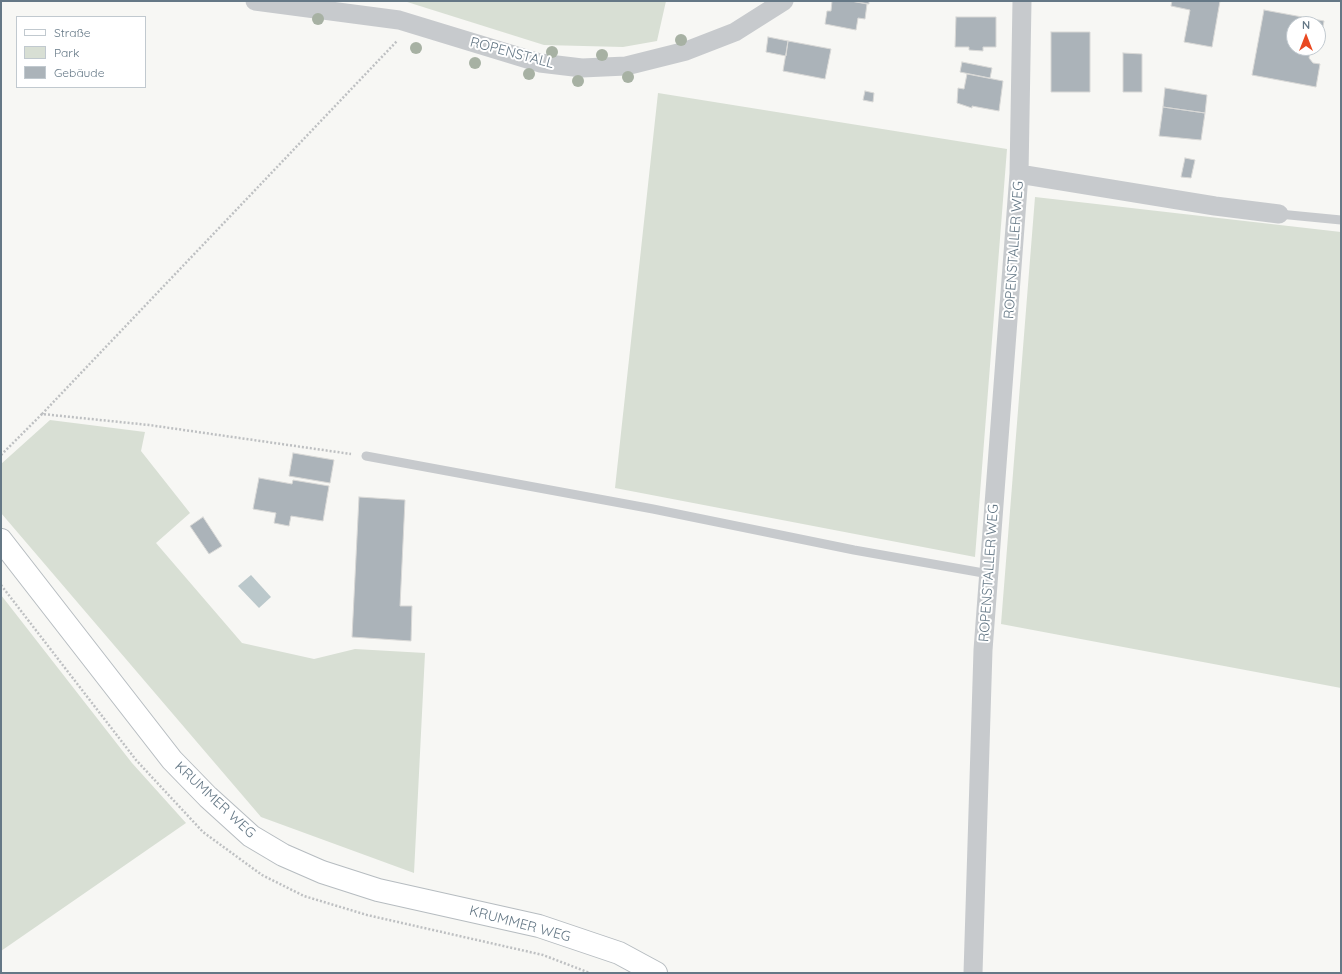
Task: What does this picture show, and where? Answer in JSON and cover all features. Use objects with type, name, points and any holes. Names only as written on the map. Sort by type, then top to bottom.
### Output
[{"type":"main road","name":"KRUMMER WEG","points":[[1,540],[172,760],[208,797],[250,836],[283,855],[322,872],[378,890],[539,926],[620,953],[656,973]]},
{"type":"street","name":"ROPENSTALL","points":[[255,1],[399,20],[540,63],[590,68],[626,66],[686,51],[736,32],[784,1]]},
{"type":"street","name":"ROPENSTALLER WEG","points":[[973,973],[983,650],[1020,174],[1022,1]]},
{"type":"street","name":"ROPENSTALLER WEG","points":[[1020,174],[1216,206],[1279,214]]},
{"type":"lane","points":[[1279,214],[1341,220]]},
{"type":"lane","points":[[366,456],[653,509],[854,550],[989,574]]},
{"type":"path","points":[[1,455],[42,414],[397,41],[399,20]]},
{"type":"path","points":[[42,414],[149,425],[366,456]]},
{"type":"green space","points":[[404,1],[666,1],[657,41],[623,47],[544,45]]},
{"type":"green space","points":[[658,93],[1007,149],[975,557],[615,488]]},
{"type":"green space","points":[[1035,197],[1341,232],[1341,688],[1001,624]]},
{"type":"green space","points":[[50,420],[145,432],[141,451],[190,513],[156,543],[242,643],[314,659],[355,649],[425,653],[414,873],[261,817],[1,513],[1,464]]},
{"type":"green space","points":[[1,595],[132,763],[186,823],[1,951]]},
{"type":"shaded area","points":[[251,575],[271,597],[259,608],[238,586]]},
{"type":"building","points":[[832,1],[851,1],[867,4],[865,19],[858,18],[856,30],[825,24],[827,11],[831,11]]},
{"type":"building","points":[[851,1],[869,1],[869,4]]},
{"type":"building","points":[[1172,1],[1220,1],[1212,47],[1184,42],[1190,10],[1171,6]]},
{"type":"building","points":[[1264,10],[1297,16],[1286,16],[1286,56],[1309,56],[1309,58],[1313,63],[1320,64],[1316,87],[1252,75]]},
{"type":"building","points":[[956,17],[996,17],[996,47],[983,47],[983,51],[969,50],[969,47],[955,47]]},
{"type":"building","points":[[1051,32],[1090,32],[1090,92],[1051,92]]},
{"type":"building","points":[[768,37],[788,41],[786,56],[766,52]]},
{"type":"building","points":[[788,41],[831,49],[825,79],[783,71]]},
{"type":"building","points":[[1123,53],[1142,54],[1142,92],[1123,92]]},
{"type":"building","points":[[962,62],[992,68],[990,78],[960,72]]},
{"type":"building","points":[[967,74],[1003,81],[999,111],[972,106],[972,108],[957,103],[958,88],[964,89]]},
{"type":"building","points":[[1165,88],[1207,95],[1205,113],[1163,107]]},
{"type":"building","points":[[865,91],[874,93],[873,102],[863,100]]},
{"type":"building","points":[[1163,107],[1205,113],[1201,140],[1159,136]]},
{"type":"building","points":[[1185,158],[1195,160],[1191,178],[1181,177]]},
{"type":"building","points":[[293,453],[334,460],[330,483],[289,476]]},
{"type":"building","points":[[259,478],[292,484],[293,480],[329,486],[323,521],[291,516],[289,526],[274,523],[276,513],[253,509]]},
{"type":"building","points":[[359,497],[405,500],[400,606],[412,606],[411,641],[352,637]]},
{"type":"building","points":[[203,517],[222,546],[209,554],[190,526]]}]
